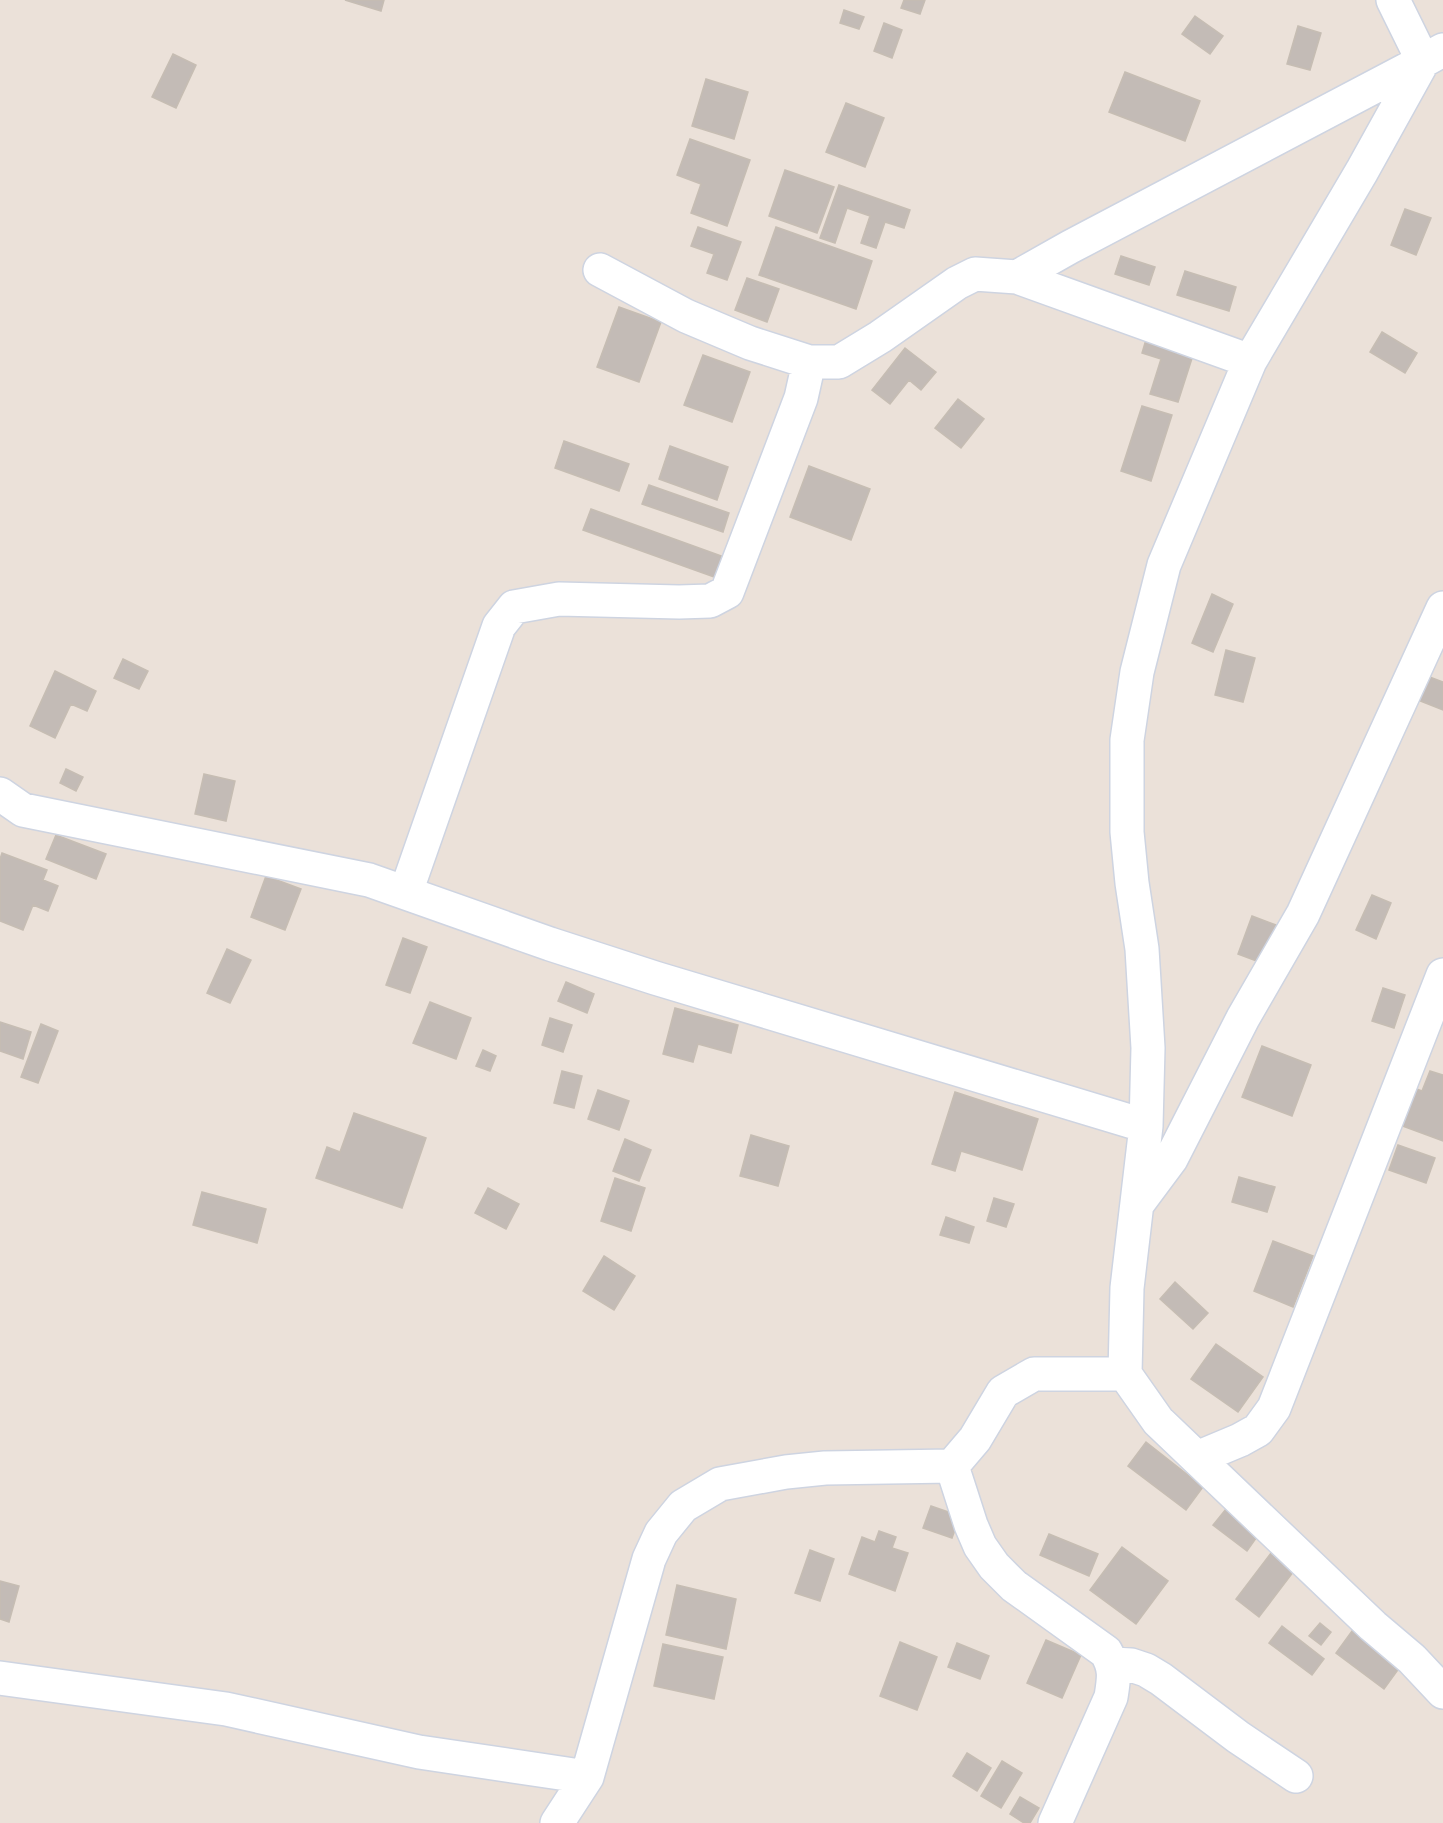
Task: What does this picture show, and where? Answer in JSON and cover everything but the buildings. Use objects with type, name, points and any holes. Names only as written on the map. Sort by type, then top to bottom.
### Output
[{"type":"street","points":[[1393,0],[1433,55]]},
{"type":"street","points":[[1017,277],[1070,246],[1433,55]]},
{"type":"street","points":[[1433,55],[1250,361],[1164,565],[1137,672],[1127,740],[1127,832],[1142,949],[1148,1048],[1146,1126],[1127,1288],[1125,1374],[1158,1421],[1373,1626],[1413,1659],[1443,1692]]},
{"type":"street","points":[[600,270],[686,316],[750,343],[809,362],[839,362],[880,337],[957,283],[975,274],[1017,277],[1250,361]]},
{"type":"street","points":[[406,892],[499,626],[514,607],[559,599],[710,601],[727,592],[801,398],[809,362]]},
{"type":"street","points":[[1137,1203],[1171,1158],[1243,1018],[1303,914],[1443,608]]},
{"type":"street","points":[[0,794],[22,810],[369,880],[550,944],[655,978],[1146,1126]]},
{"type":"street","points":[[1197,1458],[1258,1430],[1274,1408],[1443,975]]},
{"type":"street","points":[[557,1823],[587,1776],[649,1559],[661,1533],[683,1506],[720,1484],[786,1472],[825,1468],[952,1466],[975,1439],[1003,1392],[1034,1374],[1125,1374]]},
{"type":"street","points":[[952,1466],[971,1525],[980,1546],[993,1566],[1014,1586],[1106,1652],[1113,1664],[1111,1697],[1055,1823]]},
{"type":"street","points":[[1413,1659],[1443,1671]]},
{"type":"street","points":[[1113,1664],[1138,1668],[1161,1679],[1238,1737],[1296,1776]]},
{"type":"street","points":[[0,1678],[226,1709],[419,1752],[587,1776]]}]
